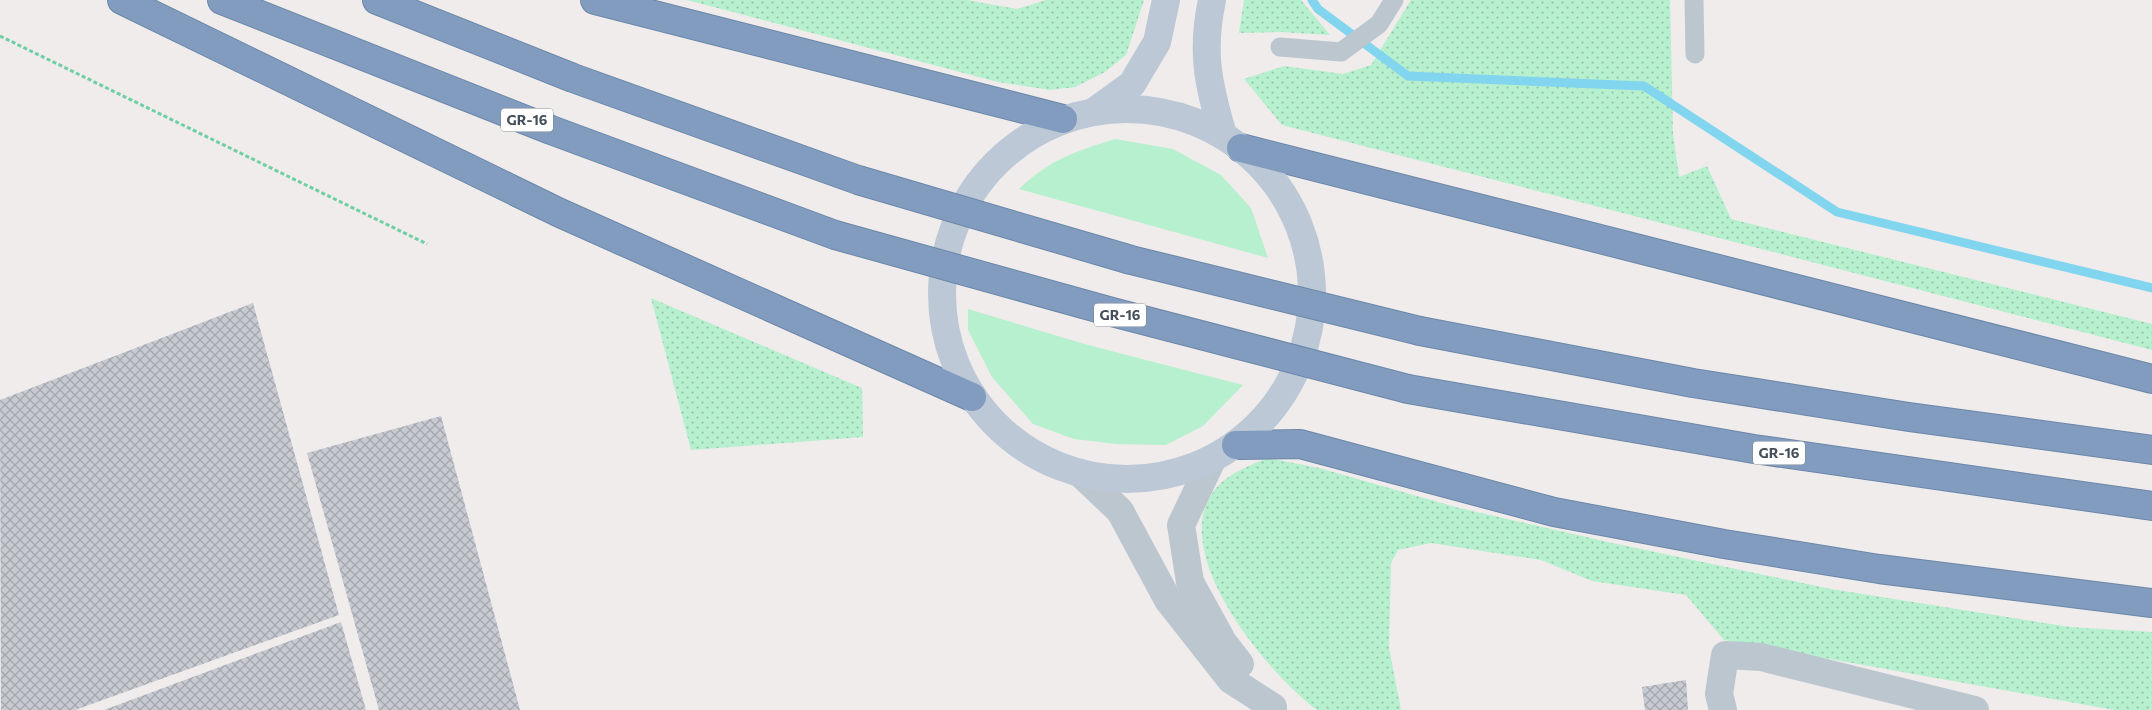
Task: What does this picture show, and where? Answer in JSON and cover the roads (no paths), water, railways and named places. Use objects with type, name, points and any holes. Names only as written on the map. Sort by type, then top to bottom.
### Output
[{"type":"highway","points":[[122,0],[560,213],[972,396]]},
{"type":"highway","name":"GR-16","points":[[222,0],[551,130],[834,235],[1112,312],[1408,389],[1754,449],[2152,506]]},
{"type":"highway","points":[[376,0],[573,78],[858,180],[1131,260],[1420,332],[1702,384],[1910,417],[2152,450]]},
{"type":"highway","points":[[595,0],[1063,119]]},
{"type":"highway","points":[[1232,141],[2152,379]]},
{"type":"highway","points":[[1236,445],[1300,444],[1554,512],[1724,544],[1888,570],[2152,603]]},
{"type":"main road","points":[[1096,110],[1132,84],[1157,42],[1166,0]]},
{"type":"main road","points":[[1212,0],[1205,53],[1209,88],[1232,141]]},
{"type":"main road","points":[[1140,108],[1182,117],[1232,141],[1280,190],[1305,241],[1313,298],[1303,354],[1276,405],[1236,445],[1212,460],[1170,475],[1125,480],[1081,474],[1039,458],[1002,431],[972,396],[949,346],[941,290],[950,236],[975,186],[1014,146],[1063,119],[1096,110],[1140,108]]},
{"type":"street","points":[[1212,460],[1181,525],[1190,582],[1223,642],[1275,708]]},
{"type":"street","points":[[1081,474],[1120,511],[1168,600],[1231,680],[1275,708]]},
{"type":"street","points":[[1723,710],[1719,694],[1724,655],[1761,657],[1975,710]]},
{"type":"lane","points":[[1280,47],[1341,52],[1379,24],[1394,0]]},
{"type":"lane","points":[[1694,0],[1695,54]]},
{"type":"waterway","points":[[1312,0],[1318,9],[1408,76],[1644,86],[1837,212],[2152,288]]}]
